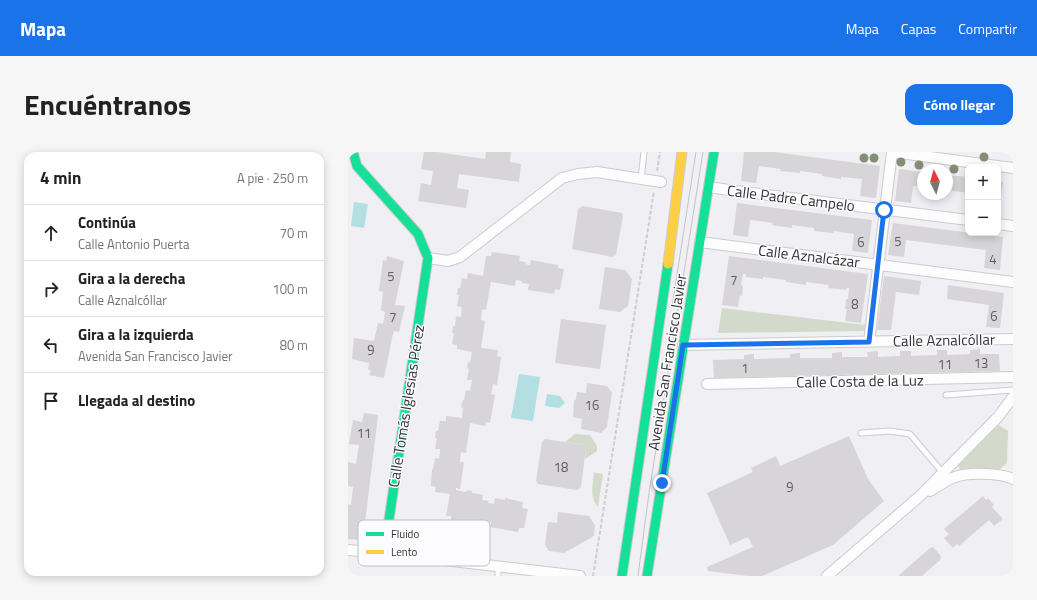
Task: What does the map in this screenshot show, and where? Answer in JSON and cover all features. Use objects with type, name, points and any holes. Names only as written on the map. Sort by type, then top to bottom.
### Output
[{"type":"main road","points":[[353,152],[353,166],[418,234],[428,258]]},
{"type":"main road","name":"Avenida San Francisco Javier","points":[[622,576],[674,225],[682,152]]},
{"type":"main road","name":"Avenida San Francisco Javier","points":[[648,576],[714,152]]},
{"type":"main road","name":"Calle Tomás Iglesias Pérez","points":[[389,520],[428,258]]},
{"type":"street","points":[[869,342],[892,152],[1013,168]]},
{"type":"street","points":[[428,258],[448,261],[460,257],[562,178],[578,174],[597,172],[641,179],[658,180]]},
{"type":"street","name":"Calle Padre Campelo","points":[[708,187],[736,192],[965,220]]},
{"type":"street","points":[[1001,224],[1013,226]]},
{"type":"street","name":"Calle Aznalcázar","points":[[700,242],[1013,282]]},
{"type":"street","name":"Calle Aznalcóllar","points":[[683,345],[1013,339]]},
{"type":"street","name":"Calle Costa de la Luz","points":[[707,384],[1013,377]]},
{"type":"street","points":[[827,576],[920,496],[998,417],[1013,398]]},
{"type":"street","points":[[920,496],[956,477],[980,474],[1006,476],[1013,479]]},
{"type":"street","points":[[348,550],[358,551]]},
{"type":"street","points":[[466,566],[498,571],[580,576]]},
{"type":"lane","points":[[641,179],[644,152]]},
{"type":"lane","points":[[946,394],[1013,390]]},
{"type":"lane","points":[[861,433],[890,431],[910,434],[943,473]]},
{"type":"path","points":[[593,576],[658,180],[660,152]]},
{"type":"shaded area","points":[[722,308],[866,325],[865,331],[718,333]]},
{"type":"shaded area","points":[[999,425],[1008,431],[1007,463],[1000,469],[960,470],[958,463]]},
{"type":"shaded area","points":[[575,434],[590,435],[597,446],[597,451],[585,459],[586,448],[584,445],[565,442]]},
{"type":"shaded area","points":[[594,472],[603,474],[598,507],[593,499],[592,486]]},
{"type":"water","points":[[354,202],[368,204],[364,228],[351,226]]},
{"type":"water","points":[[519,374],[540,377],[533,421],[511,418]]},
{"type":"water","points":[[547,394],[560,396],[565,403],[559,408],[545,406]]},
{"type":"building","points":[[424,152],[437,152],[485,159],[486,152],[511,152],[510,162],[521,164],[519,182],[459,174],[457,188],[469,190],[466,208],[418,201],[421,183],[431,185],[433,171],[421,169]]},
{"type":"building","points":[[744,152],[774,152],[880,166],[876,198],[860,196],[862,179],[841,177],[841,179],[822,176],[822,174],[800,171],[800,173],[780,171],[781,169],[759,166],[756,183],[741,181]]},
{"type":"building","points":[[899,169],[917,171],[917,186],[913,186],[911,203],[895,201]]},
{"type":"building","points":[[953,176],[965,177],[965,193],[953,191]]},
{"type":"building","points":[[1001,182],[1003,182],[1001,200]]},
{"type":"building","points":[[737,203],[872,220],[868,253],[852,251],[854,234],[834,231],[833,233],[814,231],[814,228],[792,225],[792,228],[772,225],[773,223],[750,220],[748,237],[733,235]]},
{"type":"building","points":[[583,206],[622,213],[623,216],[616,255],[612,257],[572,249],[578,209]]},
{"type":"building","points":[[893,223],[965,232],[965,236],[1003,237],[1000,270],[984,268],[986,250],[906,240],[904,257],[888,255]]},
{"type":"building","points":[[492,252],[520,256],[519,261],[526,262],[525,264],[530,265],[531,260],[558,265],[558,268],[564,269],[560,290],[555,289],[554,294],[528,290],[529,284],[522,283],[522,281],[516,280],[515,286],[491,282],[486,310],[482,309],[481,320],[485,321],[481,348],[498,350],[497,356],[501,357],[497,385],[493,384],[491,394],[495,395],[490,423],[486,422],[485,426],[470,423],[466,453],[461,452],[460,462],[464,462],[460,489],[456,488],[456,490],[466,492],[467,490],[472,491],[472,493],[483,495],[482,500],[489,501],[488,503],[494,504],[495,498],[505,500],[505,498],[523,502],[522,508],[528,509],[524,528],[519,528],[518,532],[490,527],[490,520],[451,520],[451,516],[446,516],[450,494],[435,492],[436,487],[431,486],[432,469],[435,458],[439,459],[440,453],[440,449],[435,449],[437,438],[435,438],[436,431],[438,431],[440,421],[446,421],[446,416],[462,418],[463,408],[461,407],[466,390],[470,391],[472,380],[467,380],[469,369],[467,368],[468,362],[470,363],[472,352],[457,349],[457,345],[452,344],[454,333],[452,333],[453,326],[455,326],[456,316],[461,317],[462,307],[457,306],[459,295],[457,295],[458,288],[460,288],[462,278],[467,279],[468,273],[483,276],[486,256],[491,256]]},
{"type":"building","points":[[387,256],[404,261],[395,305],[405,306],[399,332],[394,331],[384,378],[369,375],[371,371],[368,369],[369,363],[352,359],[354,338],[374,341],[378,323],[383,324],[385,312],[381,310],[383,292],[379,291],[383,260],[386,261]]},
{"type":"building","points":[[729,256],[868,274],[861,323],[845,321],[847,309],[845,309],[846,299],[848,299],[849,288],[846,290],[828,288],[829,285],[806,282],[806,285],[786,282],[786,280],[763,277],[763,279],[746,277],[746,274],[743,274],[741,285],[743,286],[742,296],[740,295],[738,307],[722,305]]},
{"type":"building","points":[[605,267],[625,270],[632,279],[628,306],[620,312],[599,309]]},
{"type":"building","points":[[884,276],[921,281],[919,295],[896,292],[891,330],[877,330]]},
{"type":"building","points":[[948,285],[1004,293],[1000,328],[986,327],[989,305],[947,299]]},
{"type":"building","points":[[561,319],[606,325],[600,369],[555,363]]},
{"type":"building","points":[[980,349],[980,354],[999,354],[1000,371],[714,378],[713,360],[744,359],[744,355],[754,354],[754,359],[790,358],[790,354],[800,353],[800,358],[832,358],[832,353],[842,352],[842,357],[868,357],[867,352],[878,351],[878,357],[900,356],[900,351],[911,351],[911,356],[937,355],[937,350],[947,350],[947,355],[970,354],[970,350]]},
{"type":"building","points":[[587,383],[607,386],[612,393],[607,427],[601,433],[581,429],[582,419],[573,417],[574,401],[576,399],[577,392],[586,393]]},
{"type":"building","points":[[364,413],[378,415],[365,520],[358,520],[358,540],[348,539],[348,504],[351,505],[353,487],[348,486],[348,462],[356,464],[359,445],[349,444],[353,420],[362,422]]},
{"type":"building","points":[[849,436],[868,479],[884,501],[833,545],[762,576],[748,576],[708,571],[707,567],[753,547],[748,537],[730,545],[707,493],[753,472],[751,468],[776,456],[780,466]]},
{"type":"building","points":[[545,439],[584,445],[586,448],[581,487],[577,490],[538,484],[536,481],[542,442]]},
{"type":"building","points":[[983,496],[986,500],[988,498],[994,505],[992,507],[1003,519],[994,526],[989,520],[959,546],[957,544],[953,548],[944,538],[949,534],[944,529]]},
{"type":"building","points":[[558,512],[589,516],[595,525],[594,536],[564,553],[549,551],[545,545],[548,522],[557,523]]},
{"type":"building","points":[[933,547],[941,556],[940,560],[922,576],[898,576],[930,548]]},
{"type":"tram line","points":[[672,307],[696,152]]},
{"type":"tram line","points":[[638,576],[649,493],[703,152]]},
{"type":"traffic: fast","points":[[353,152],[357,166],[418,234],[428,258],[389,520]]},
{"type":"traffic: fast","points":[[647,576],[714,152]]},
{"type":"traffic: fast","points":[[622,576],[668,264]]},
{"type":"traffic: slow","points":[[668,264],[682,152]]},
{"type":"route","points":[[662,483],[683,345],[869,342],[884,210]]}]
